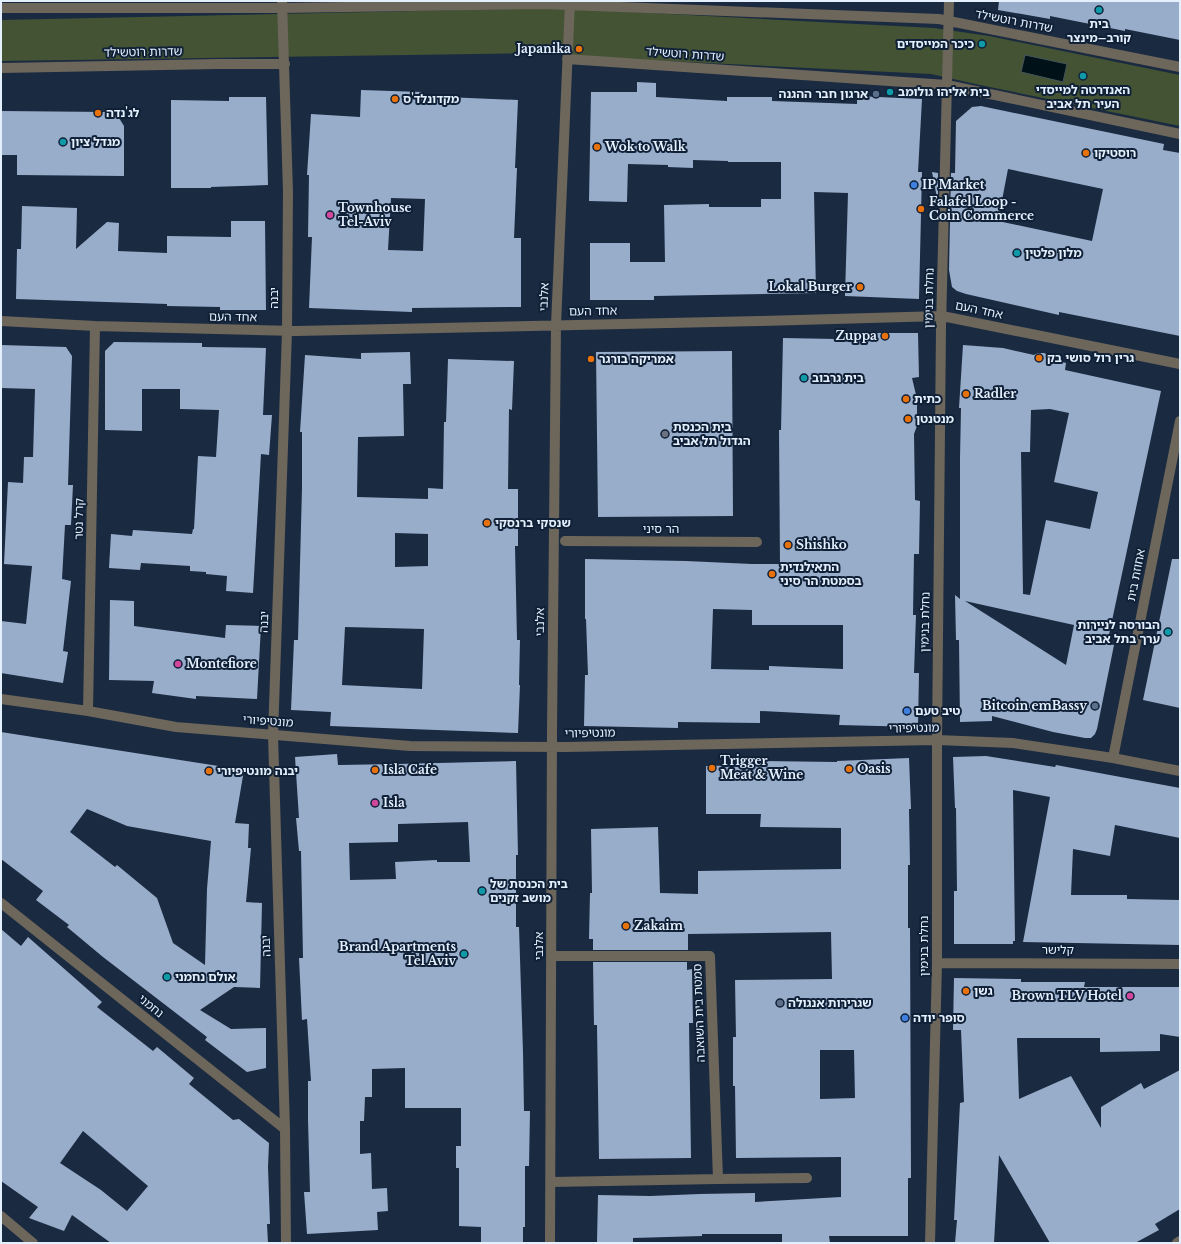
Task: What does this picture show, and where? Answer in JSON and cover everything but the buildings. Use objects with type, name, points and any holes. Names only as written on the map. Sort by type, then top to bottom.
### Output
[{"type":"street","name":"נחלת בנימין","points":[[930,1243],[937,963],[937,740],[942,316],[949,1]]},
{"type":"street","name":"שדרות רוטשילד","points":[[1,8],[81,4],[570,3],[931,18],[1180,67]]},
{"type":"street","name":"אלנבי","points":[[550,1243],[552,747],[556,325],[570,3]]},
{"type":"street","name":"יבנה","points":[[282,4],[288,192],[287,331],[274,735],[285,1129],[286,1243]]},
{"type":"street","name":"שדרות רוטשילד","points":[[567,59],[947,85],[1180,134]]},
{"type":"street","name":"שדרות רוטשילד","points":[[1,68],[285,64]]},
{"type":"street","name":"אחד העם","points":[[1,321],[95,326],[287,331],[942,316],[1180,364]]},
{"type":"street","name":"קרל נטר","points":[[88,711],[95,326]]},
{"type":"street","name":"אחוזת בית","points":[[1113,758],[1180,421]]},
{"type":"street","name":"הר סיני","points":[[564,541],[757,542]]},
{"type":"street","name":"מונטיפיורי","points":[[1,699],[88,711],[176,727],[410,746],[552,747],[937,740],[1013,743],[1113,758],[1180,771]]},
{"type":"street","name":"נחמני","points":[[1,903],[285,1129]]},
{"type":"street","name":"סמטת בית השואבה","points":[[552,956],[710,956],[718,1179]]},
{"type":"street","name":"קלישר","points":[[937,963],[1180,964]]},
{"type":"street","points":[[550,1182],[807,1178]]},
{"type":"street","points":[[1,1216],[34,1243]]},
{"type":"green space","points":[[555,8],[934,28],[989,36],[1180,75],[1180,126],[931,74],[585,57],[541,53],[1,61],[1,20]]},
{"type":"shaded area","points":[[1025,55],[1067,64],[1063,82],[1021,72]]},
{"type":"place","name":"בית קורב–מינצר","points":[[1099,10]]},
{"type":"place","name":"כיכר המייסדים","points":[[982,44]]},
{"type":"place","name":"Japanika","points":[[579,49]]},
{"type":"place","name":"האנדרטה למייסדי העיר תל אביב","points":[[1083,76]]},
{"type":"place","name":"בית אליהו גולומב","points":[[890,92]]},
{"type":"place","name":"ארגון חבר ההגנה","points":[[876,94]]},
{"type":"place","name":"מקדונלד'ס","points":[[395,99]]},
{"type":"place","name":"לג'נדה","points":[[98,113]]},
{"type":"place","name":"מגדל ציון","points":[[63,142]]},
{"type":"place","name":"Wok to Walk","points":[[597,147]]},
{"type":"place","name":"רוסטיקו","points":[[1086,153]]},
{"type":"place","name":"IP Market","points":[[914,185]]},
{"type":"place","name":"Falafel Loop - Coin Commerce","points":[[921,209]]},
{"type":"place","name":"Townhouse Tel-Aviv","points":[[330,215]]},
{"type":"place","name":"מלון פלטין","points":[[1017,253]]},
{"type":"place","name":"Lokal Burger","points":[[860,287]]},
{"type":"place","name":"Zuppa","points":[[885,336]]},
{"type":"place","name":"גרין רול סושי בק","points":[[1039,358]]},
{"type":"place","name":"אמריקה בורגר","points":[[591,359]]},
{"type":"place","name":"בית גרבוב","points":[[804,378]]},
{"type":"place","name":"Radler","points":[[966,394]]},
{"type":"place","name":"כתית","points":[[906,399]]},
{"type":"place","name":"מנטנטן","points":[[908,419]]},
{"type":"place","name":"בית הכנסת הגדול תל אביב","points":[[665,434]]},
{"type":"place","name":"שנסקי ברנסקי","points":[[487,523]]},
{"type":"place","name":"Shishko","points":[[788,545]]},
{"type":"place","name":"התאילנדית בסמטת הר סיני","points":[[772,574]]},
{"type":"place","name":"הבורסה לניירות ערך בתל אביב","points":[[1168,632]]},
{"type":"place","name":"Montefiore","points":[[178,664]]},
{"type":"place","name":"Bitcoin emBassy","points":[[1095,706]]},
{"type":"place","name":"טיב טעם","points":[[907,711]]},
{"type":"place","name":"Trigger Meat & Wine","points":[[712,768]]},
{"type":"place","name":"Oasis","points":[[849,769]]},
{"type":"place","name":"Isla Cafe","points":[[375,770]]},
{"type":"place","name":"יבנה מונטיפיורי","points":[[209,771]]},
{"type":"place","name":"Isla","points":[[375,803]]},
{"type":"place","name":"בית הכנסת של מושב זקנים","points":[[482,891]]},
{"type":"place","name":"Zakaim","points":[[626,926]]},
{"type":"place","name":"Brand Apartments Tel Aviv","points":[[464,954]]},
{"type":"place","name":"אולם נחמני","points":[[167,977]]},
{"type":"place","name":"גשן","points":[[966,991]]},
{"type":"place","name":"Brown TLV Hotel","points":[[1130,996]]},
{"type":"place","name":"שגרירות אנגולה","points":[[780,1003]]},
{"type":"place","name":"סופר יודה","points":[[905,1018]]}]
